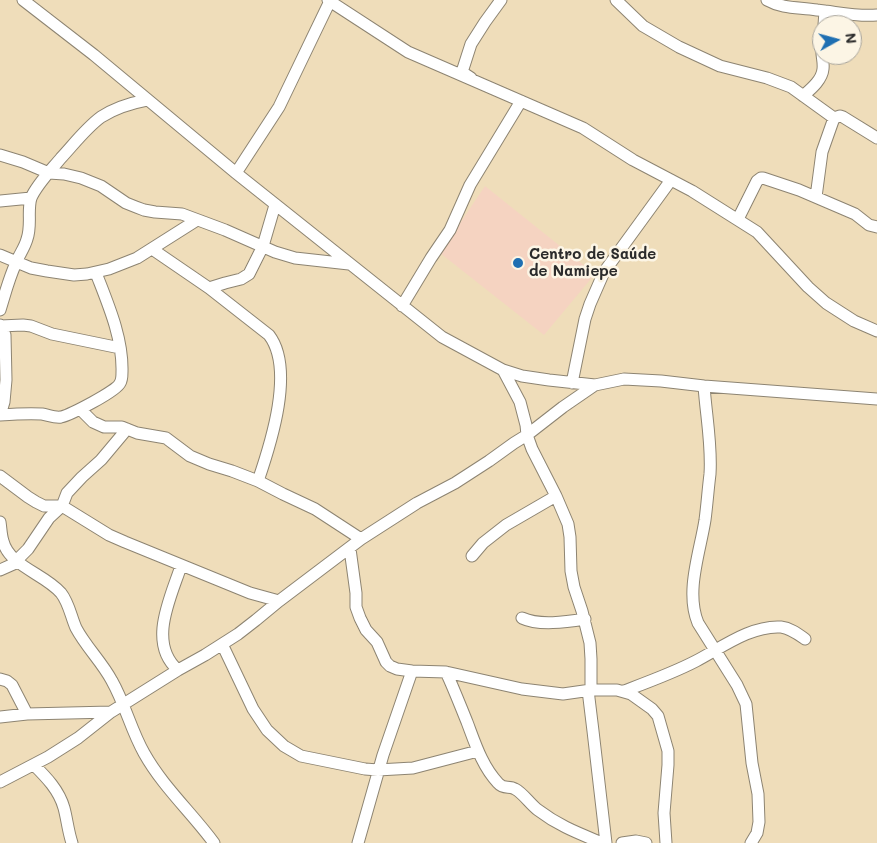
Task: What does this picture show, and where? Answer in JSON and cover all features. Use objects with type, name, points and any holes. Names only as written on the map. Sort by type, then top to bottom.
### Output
[{"type":"street","points":[[477,82],[462,72],[471,44],[501,0]]},
{"type":"street","points":[[616,0],[642,26],[679,47],[720,66],[777,81],[792,87],[834,118]]},
{"type":"street","points":[[767,0],[787,7],[855,16],[877,15]]},
{"type":"street","points":[[236,173],[278,107],[329,1],[408,52],[584,128],[633,160],[692,190],[757,232],[808,287],[826,303],[854,321],[877,331]]},
{"type":"street","points":[[30,2],[275,205],[442,338],[503,370],[522,376],[595,385],[624,379],[877,399]]},
{"type":"street","points":[[825,11],[825,15]]},
{"type":"street","points":[[803,96],[816,84],[823,71],[823,65]]},
{"type":"street","points":[[0,310],[16,262],[29,234],[30,204],[36,189],[94,122],[125,106],[147,100]]},
{"type":"street","points":[[402,306],[450,230],[470,185],[521,101]]},
{"type":"street","points":[[834,118],[843,117],[877,138]]},
{"type":"street","points":[[816,198],[822,152],[834,118]]},
{"type":"street","points":[[0,155],[49,173],[81,178],[101,186],[126,203],[144,210],[182,214],[225,230],[274,252],[295,258],[348,264]]},
{"type":"street","points":[[738,219],[757,181],[761,178],[766,178],[855,214],[869,225],[877,227]]},
{"type":"street","points":[[572,383],[585,319],[604,272],[671,180]]},
{"type":"street","points":[[0,201],[32,198]]},
{"type":"street","points":[[210,288],[241,279],[249,274],[263,246],[275,205]]},
{"type":"street","points":[[0,255],[31,268],[62,274],[74,275],[96,272],[130,262],[197,220]]},
{"type":"street","points":[[152,249],[210,288],[268,335],[275,343],[278,355],[280,393],[271,443],[258,481]]},
{"type":"street","points":[[96,272],[109,308],[120,348],[122,373],[119,386],[80,409],[59,418],[42,414],[0,415],[4,402],[6,380],[5,335],[0,325],[31,326],[52,334],[120,348]]},
{"type":"street","points":[[446,672],[456,692],[478,751],[497,783],[502,787],[517,790],[536,808],[563,827],[604,843],[589,690],[590,644],[571,571],[568,524],[527,435],[520,402],[503,370]]},
{"type":"street","points":[[0,782],[34,765],[78,738],[122,704],[222,644],[361,539],[417,503],[455,483],[527,435],[595,385]]},
{"type":"street","points":[[704,386],[710,449],[710,473],[705,521],[695,570],[694,614],[737,685],[746,704],[752,763],[758,794],[759,822],[757,833],[751,843]]},
{"type":"street","points":[[80,409],[92,422],[104,427],[127,429],[137,433],[166,438],[196,459],[258,481],[315,509],[361,539]]},
{"type":"street","points":[[0,570],[18,562],[49,518],[62,506],[67,493],[101,460],[127,429]]},
{"type":"street","points":[[0,476],[28,497],[44,506],[62,506],[109,535],[250,594],[279,601]]},
{"type":"street","points":[[472,556],[483,543],[506,525],[556,496]]},
{"type":"street","points":[[0,522],[3,543],[9,553],[18,562],[51,583],[62,595],[76,627],[112,681],[143,751],[153,768],[214,843]]},
{"type":"street","points":[[350,549],[356,607],[362,624],[377,642],[386,662],[397,670],[446,672],[522,689],[563,694],[608,689],[624,691],[643,702],[658,716],[668,752],[664,813],[666,843]]},
{"type":"street","points":[[178,670],[171,664],[166,654],[162,632],[164,618],[181,566]]},
{"type":"street","points":[[522,618],[530,622],[540,623],[585,619]]},
{"type":"street","points":[[624,691],[675,671],[745,635],[764,628],[788,628],[805,639]]},
{"type":"street","points":[[222,644],[253,709],[268,730],[284,746],[301,756],[378,770],[413,768],[478,751]]},
{"type":"street","points":[[358,843],[378,770],[412,671]]},
{"type":"street","points":[[0,679],[12,685],[27,714]]},
{"type":"street","points":[[0,717],[27,714],[111,712]]},
{"type":"street","points":[[34,765],[55,788],[63,805],[72,843]]},
{"type":"street","points":[[622,843],[636,841],[646,843]]},
{"type":"shaded area","name":"Centro de Saúde de Namiepe","points":[[485,186],[595,274],[544,335],[440,253]]},
{"type":"place","name":"Centro de Saúde de Namiepe","points":[[518,263]]}]
